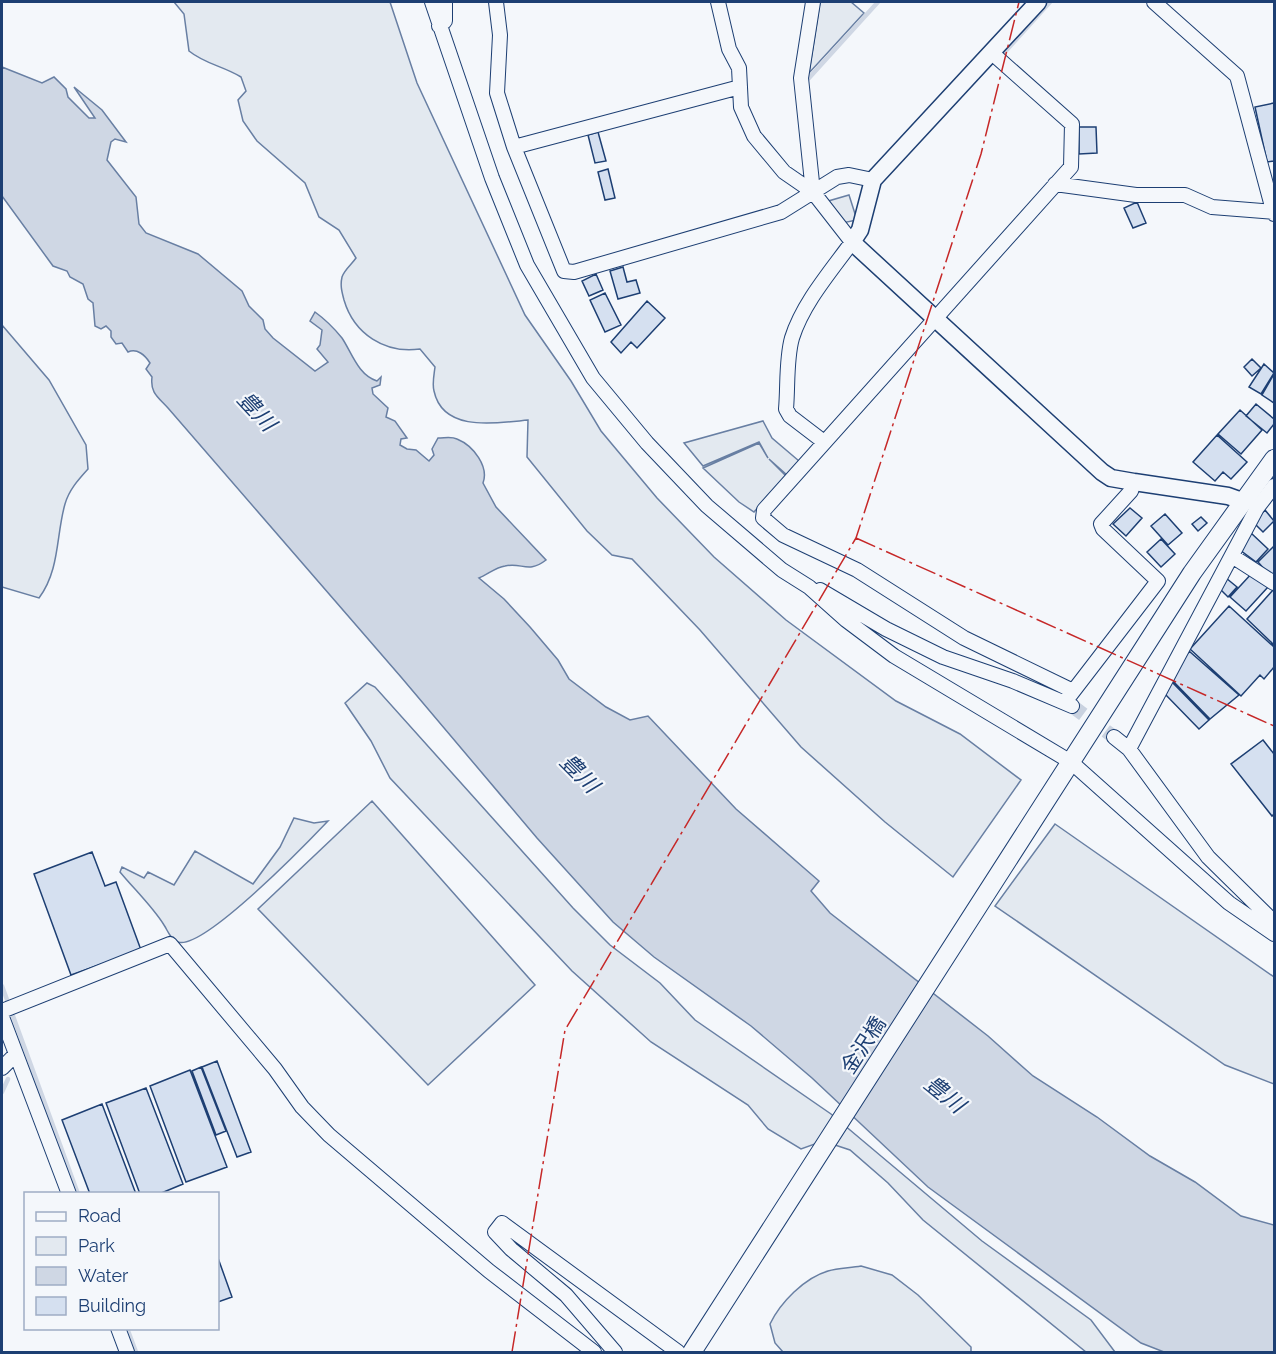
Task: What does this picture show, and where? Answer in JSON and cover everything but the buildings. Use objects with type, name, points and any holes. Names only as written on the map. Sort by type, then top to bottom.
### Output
[{"type":"main road","name":"金沢橋","points":[[692,1353],[1192,573],[1242,501],[1275,459]]},
{"type":"street","points":[[432,2],[438,26],[492,178],[526,266],[593,378],[647,443],[707,506],[782,570],[809,586],[829,593],[886,629],[943,657],[1070,700]]},
{"type":"street","points":[[438,26],[445,21],[445,2]]},
{"type":"street","points":[[496,2],[501,35],[497,93],[514,147],[564,272],[574,272],[781,212],[837,177],[849,175],[873,180]]},
{"type":"street","points":[[718,2],[729,49],[739,68],[741,107],[754,136],[784,172],[813,192],[852,242],[1111,478],[1228,496],[1242,501]]},
{"type":"street","points":[[813,2],[801,78],[813,192]]},
{"type":"street","points":[[824,442],[790,416],[786,409],[792,339],[822,285],[860,230],[873,180],[1038,2]]},
{"type":"street","points":[[1055,184],[1136,195],[1185,195],[1212,207],[1274,212],[1237,76],[1154,2]]},
{"type":"street","points":[[992,53],[1072,124],[1071,167],[764,510],[763,518],[783,535],[857,570],[964,639],[1070,700]]},
{"type":"street","points":[[514,147],[740,87]]},
{"type":"street","points":[[1070,700],[1158,580],[1102,529],[1101,524],[1131,491],[1134,482]]},
{"type":"street","points":[[1129,749],[1257,508],[1275,486]]},
{"type":"street","points":[[1232,556],[1275,584]]},
{"type":"street","points":[[809,586],[846,620],[894,656],[1071,762],[1229,903],[1275,934]]},
{"type":"street","points":[[1114,737],[1129,749],[1208,857],[1275,922]]},
{"type":"street","points":[[68,1192],[15,1055],[2,1013],[170,944],[275,1069],[302,1107],[329,1135],[489,1271],[594,1353]]},
{"type":"street","points":[[2,1068],[15,1055]]},
{"type":"street","points":[[615,1353],[566,1295],[511,1249],[495,1232],[502,1222],[678,1353]]},
{"type":"street","points":[[118,1330],[127,1353]]},
{"type":"green space","points":[[174,2],[390,2],[417,83],[525,315],[571,381],[601,431],[657,498],[714,557],[786,620],[896,701],[960,734],[1021,780],[953,877],[885,822],[801,747],[700,630],[632,559],[612,555],[587,531],[527,457],[528,420],[502,423],[473,422],[448,414],[439,404],[434,391],[435,367],[420,349],[407,350],[383,345],[363,332],[349,312],[341,286],[343,274],[356,258],[339,230],[319,217],[305,183],[257,141],[243,121],[238,100],[246,91],[241,77],[189,51],[184,14]]},
{"type":"green space","points":[[820,2],[851,2],[864,13],[809,73]]},
{"type":"green space","points":[[849,195],[857,220],[842,223],[825,202]]},
{"type":"green space","points":[[2,325],[49,380],[86,445],[88,469],[74,485],[67,499],[51,576],[39,598],[2,587]]},
{"type":"green space","points":[[763,421],[772,438],[799,461],[787,475],[769,459],[786,476],[754,512],[739,502],[703,468],[759,443],[768,458],[759,442],[703,466],[684,443]]},
{"type":"green space","points":[[367,683],[375,687],[573,908],[610,945],[660,983],[695,1020],[831,1114],[982,1241],[1091,1320],[1115,1352],[1086,1352],[923,1220],[888,1183],[850,1150],[823,1141],[801,1149],[768,1129],[748,1105],[651,1042],[572,971],[390,778],[371,741],[345,703]]},
{"type":"green space","points":[[372,801],[535,985],[428,1085],[258,909]]},
{"type":"green space","points":[[294,818],[314,823],[328,821],[255,893],[209,930],[191,940],[178,942],[173,939],[154,911],[120,872],[122,867],[144,878],[148,872],[174,885],[195,851],[253,884],[280,847]]},
{"type":"green space","points":[[1055,824],[1274,977],[1274,1084],[1225,1065],[995,906]]},
{"type":"green space","points":[[861,1266],[892,1275],[918,1295],[971,1347],[971,1352],[783,1352],[775,1343],[770,1324],[786,1300],[802,1285],[819,1274]]},
{"type":"water","name":"豊川","points":[[2,67],[42,83],[54,77],[66,89],[68,97],[89,118],[95,118],[74,87],[102,110],[126,142],[115,139],[111,142],[107,160],[136,197],[139,224],[146,233],[198,254],[242,291],[249,306],[263,320],[265,329],[273,338],[315,371],[328,362],[317,349],[320,345],[322,330],[310,321],[315,312],[330,324],[342,338],[360,369],[377,381],[381,377],[380,385],[372,388],[373,394],[388,408],[386,417],[395,421],[407,438],[401,439],[400,445],[416,450],[429,461],[434,455],[432,449],[438,438],[455,438],[474,452],[484,470],[483,483],[496,507],[546,560],[530,567],[511,565],[502,567],[479,578],[504,599],[530,627],[558,660],[569,679],[606,707],[630,720],[648,716],[736,809],[819,881],[811,891],[830,913],[988,1036],[1033,1076],[1097,1117],[1150,1156],[1195,1182],[1241,1216],[1274,1225],[1274,1352],[1164,1352],[1141,1343],[928,1187],[812,1078],[751,1026],[654,957],[613,922],[537,838],[401,677],[158,398],[152,387],[152,377],[146,369],[150,363],[146,357],[138,352],[128,352],[122,343],[116,344],[111,337],[111,331],[106,326],[101,329],[95,326],[93,303],[88,299],[83,284],[70,277],[67,271],[53,266],[2,196]]},
{"type":"waterway","points":[[809,78],[878,2]]},
{"type":"waterway","points":[[1003,54],[1050,2]]},
{"type":"waterway","points":[[2,986],[77,1192]]},
{"type":"waterway","points":[[2,1092],[8,1079]]},
{"type":"waterway","points":[[128,1330],[136,1352]]},
{"type":"tunnel","points":[[1072,706],[1114,737]]},
{"type":"power","points":[[512,1352],[565,1030],[856,538],[981,154],[1019,2]]},
{"type":"power","points":[[856,538],[1274,726]]}]
